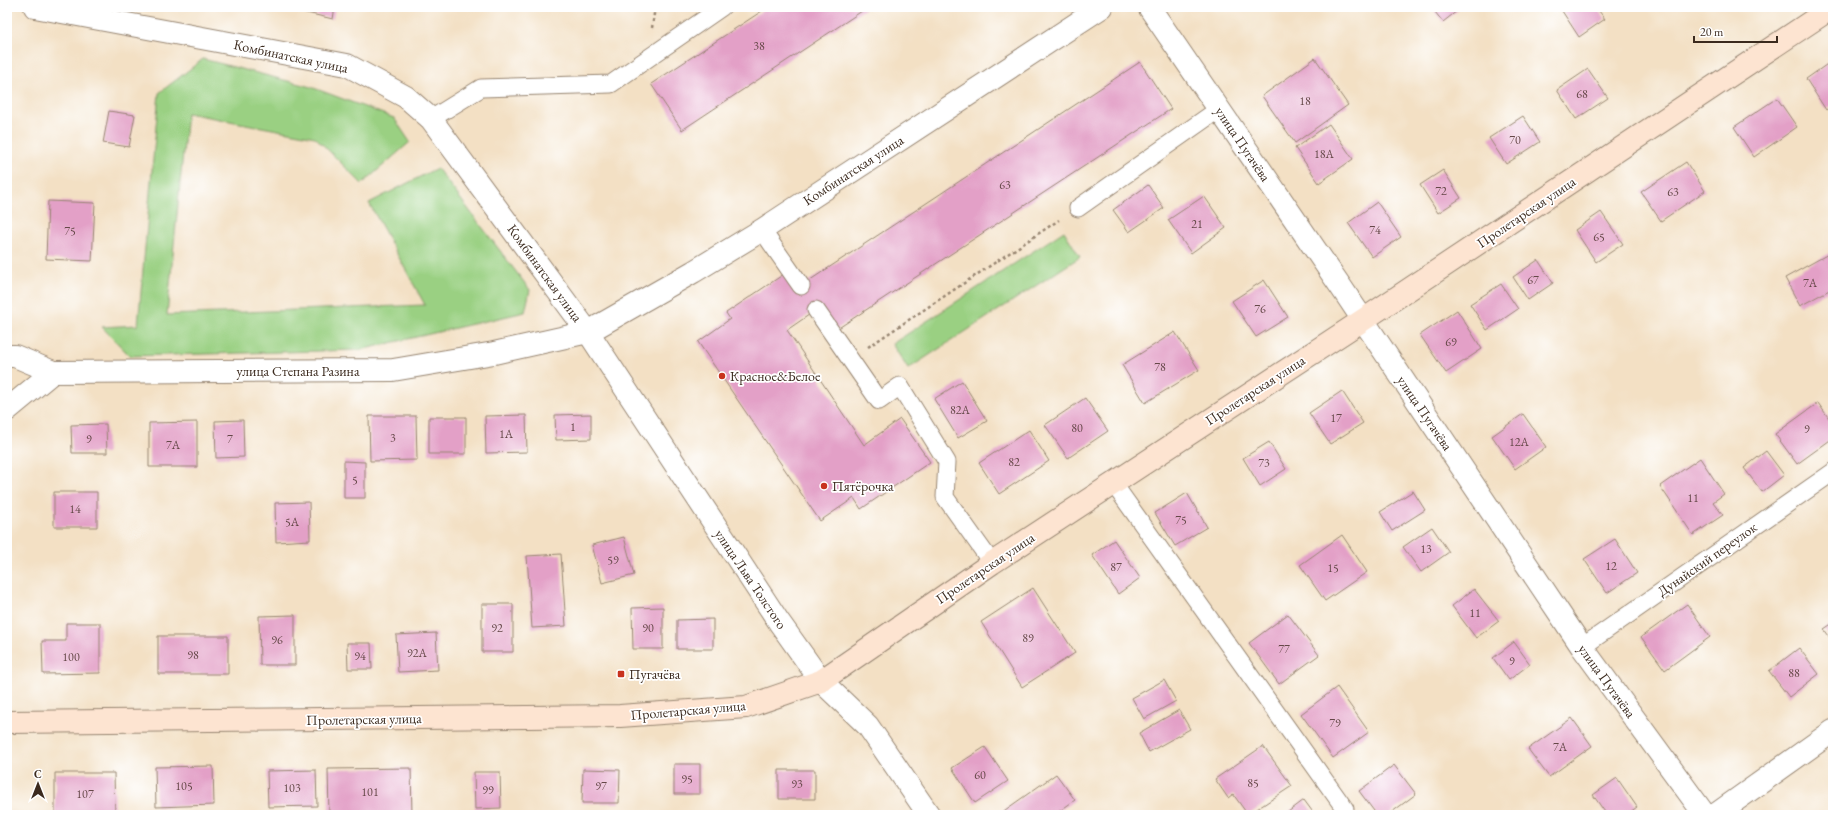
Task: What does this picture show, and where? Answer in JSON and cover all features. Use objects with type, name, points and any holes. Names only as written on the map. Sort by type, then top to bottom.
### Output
[{"type":"street","name":"Комбинатская улица","points":[[35,7],[348,66],[406,97],[431,119],[588,332],[693,272],[762,230],[1102,7]]},
{"type":"street","name":"улица Пугачёва","points":[[1149,7],[1363,320],[1582,647],[1705,815]]},
{"type":"street","name":"Пролетарская улица","points":[[7,722],[620,716],[746,706],[821,680],[992,563],[1363,320],[1833,7]]},
{"type":"street","name":"улица Степана Разина","points":[[7,356],[15,356],[53,372],[393,370],[494,353],[588,332]]},
{"type":"street","name":"улица Льва Толстого","points":[[588,332],[779,622],[821,680],[868,726],[929,815]]},
{"type":"street","points":[[7,410],[53,372]]},
{"type":"street","points":[[1715,815],[1833,731]]},
{"type":"lane","points":[[431,119],[481,88],[611,84],[722,7]]},
{"type":"lane","points":[[1078,208],[1219,109]]},
{"type":"lane","points":[[762,230],[801,286]]},
{"type":"lane","points":[[816,310],[879,401],[900,386],[947,462],[945,497],[992,563]]},
{"type":"lane","name":"Дунайский переулок","points":[[1582,647],[1833,472]]},
{"type":"lane","points":[[1113,483],[1345,809]]},
{"type":"path","points":[[850,359],[1078,208]]},
{"type":"green space","points":[[203,59],[311,87],[394,118],[410,142],[362,184],[315,137],[187,113],[167,315],[425,305],[369,203],[437,168],[530,290],[525,312],[360,350],[130,356],[102,327],[138,325],[159,93]]},
{"type":"green space","points":[[1064,231],[1080,257],[908,369],[892,344]]},
{"type":"building","points":[[280,7],[335,7],[333,19]]},
{"type":"building","points":[[768,7],[868,7],[682,130],[651,84]]},
{"type":"building","points":[[1431,7],[1462,7],[1443,22]]},
{"type":"building","points":[[1567,7],[1596,7],[1605,19],[1579,37],[1562,11]]},
{"type":"building","points":[[1315,58],[1348,105],[1295,143],[1262,96]]},
{"type":"building","points":[[1833,60],[1833,105],[1826,110],[1806,79]]},
{"type":"building","points":[[1140,62],[1171,109],[834,331],[819,308],[787,330],[864,445],[900,419],[930,462],[861,509],[854,498],[820,521],[698,342],[730,319],[726,313],[787,272],[798,288]]},
{"type":"building","points":[[1588,69],[1608,98],[1576,119],[1557,90]]},
{"type":"building","points":[[1777,98],[1797,127],[1754,157],[1734,127]]},
{"type":"building","points":[[109,111],[135,115],[129,147],[103,143]]},
{"type":"building","points":[[1523,116],[1540,142],[1506,164],[1489,138]]},
{"type":"building","points":[[1329,124],[1353,159],[1319,183],[1295,148]]},
{"type":"building","points":[[1686,162],[1705,191],[1661,221],[1641,192]]},
{"type":"building","points":[[1443,170],[1461,198],[1438,213],[1420,185]]},
{"type":"building","points":[[1148,185],[1164,208],[1129,232],[1113,210]]},
{"type":"building","points":[[1204,196],[1226,228],[1191,253],[1168,220]]},
{"type":"building","points":[[48,201],[95,203],[92,261],[46,259]]},
{"type":"building","points":[[1377,202],[1401,237],[1372,257],[1348,223]]},
{"type":"building","points":[[1601,212],[1623,244],[1596,262],[1575,230]]},
{"type":"building","points":[[1832,252],[1833,288],[1800,306],[1785,278]]},
{"type":"building","points":[[1538,260],[1553,283],[1528,300],[1513,277]]},
{"type":"building","points":[[1264,280],[1288,317],[1256,337],[1232,301]]},
{"type":"building","points":[[1501,284],[1518,309],[1487,330],[1470,304]]},
{"type":"building","points":[[1457,310],[1482,349],[1446,373],[1420,335]]},
{"type":"building","points":[[1175,332],[1199,370],[1145,403],[1122,365]]},
{"type":"building","points":[[962,381],[987,421],[958,438],[934,399]]},
{"type":"building","points":[[1342,391],[1363,423],[1330,444],[1309,413]]},
{"type":"building","points":[[1085,398],[1108,431],[1068,458],[1045,425]]},
{"type":"building","points":[[1818,403],[1833,424],[1833,438],[1797,464],[1775,434]]},
{"type":"building","points":[[591,414],[591,439],[556,440],[555,415]]},
{"type":"building","points":[[1523,414],[1546,447],[1515,469],[1492,436]]},
{"type":"building","points":[[526,415],[527,452],[486,453],[485,416]]},
{"type":"building","points":[[369,416],[416,416],[417,460],[370,461]]},
{"type":"building","points":[[429,417],[466,417],[466,454],[429,454]]},
{"type":"building","points":[[243,420],[244,457],[216,458],[215,421]]},
{"type":"building","points":[[197,422],[197,467],[149,467],[149,423]]},
{"type":"building","points":[[106,424],[107,453],[72,453],[71,425]]},
{"type":"building","points":[[1029,430],[1049,461],[999,494],[979,463]]},
{"type":"building","points":[[1269,442],[1286,469],[1260,486],[1243,458]]},
{"type":"building","points":[[1766,451],[1784,475],[1762,492],[1744,468]]},
{"type":"building","points":[[1700,458],[1724,494],[1713,502],[1723,515],[1693,535],[1660,486]]},
{"type":"building","points":[[344,461],[365,462],[365,498],[344,498]]},
{"type":"building","points":[[1413,491],[1425,510],[1392,531],[1380,512]]},
{"type":"building","points":[[54,492],[97,492],[97,527],[54,527]]},
{"type":"building","points":[[1187,493],[1207,527],[1175,546],[1155,513]]},
{"type":"building","points":[[309,502],[310,540],[276,542],[275,503]]},
{"type":"building","points":[[1432,527],[1449,552],[1421,572],[1403,547]]},
{"type":"building","points":[[1342,535],[1367,572],[1325,601],[1300,565]]},
{"type":"building","points":[[624,537],[634,575],[602,583],[592,545]]},
{"type":"building","points":[[1615,539],[1637,573],[1607,593],[1584,559]]},
{"type":"building","points":[[1114,540],[1140,578],[1118,594],[1092,555]]},
{"type":"building","points":[[561,554],[566,626],[532,628],[527,556]]},
{"type":"building","points":[[1033,588],[1075,653],[1022,687],[981,622]]},
{"type":"building","points":[[1474,589],[1499,621],[1476,638],[1452,606]]},
{"type":"building","points":[[482,604],[513,604],[513,652],[482,652]]},
{"type":"building","points":[[1687,604],[1710,637],[1665,670],[1641,637]]},
{"type":"building","points":[[663,607],[663,649],[633,649],[632,608]]},
{"type":"building","points":[[1288,614],[1319,655],[1279,684],[1249,643]]},
{"type":"building","points":[[295,615],[295,665],[260,665],[259,616]]},
{"type":"building","points":[[713,619],[713,649],[677,649],[677,620]]},
{"type":"building","points":[[66,623],[100,623],[100,673],[43,674],[42,641],[66,641]]},
{"type":"building","points":[[1833,623],[1833,642],[1824,629]]},
{"type":"building","points":[[436,633],[438,670],[398,672],[396,635]]},
{"type":"building","points":[[158,636],[228,636],[228,674],[158,674]]},
{"type":"building","points":[[1514,642],[1530,664],[1509,680],[1493,658]]},
{"type":"building","points":[[347,643],[371,643],[372,669],[348,669]]},
{"type":"building","points":[[1799,648],[1819,674],[1789,697],[1769,671]]},
{"type":"building","points":[[1164,680],[1176,701],[1144,719],[1132,698]]},
{"type":"building","points":[[1337,687],[1369,732],[1333,758],[1301,714]]},
{"type":"building","points":[[1179,710],[1190,729],[1149,752],[1139,733]]},
{"type":"building","points":[[1572,718],[1592,746],[1549,777],[1528,749]]},
{"type":"building","points":[[1263,746],[1292,786],[1248,815],[1233,794],[1228,798],[1215,779]]},
{"type":"building","points":[[985,747],[1008,781],[975,803],[952,768]]},
{"type":"building","points":[[674,764],[700,764],[700,794],[674,794]]},
{"type":"building","points":[[1394,765],[1416,794],[1388,815],[1377,815],[1359,791]]},
{"type":"building","points":[[213,766],[214,805],[156,807],[155,767]]},
{"type":"building","points":[[411,768],[412,815],[329,815],[328,769]]},
{"type":"building","points":[[583,769],[620,770],[619,803],[582,803]]},
{"type":"building","points":[[316,770],[317,806],[268,807],[267,771]]},
{"type":"building","points":[[779,770],[815,770],[815,799],[779,799]]},
{"type":"building","points":[[474,772],[500,772],[501,808],[475,809]]},
{"type":"building","points":[[55,773],[114,773],[115,815],[55,815]]},
{"type":"building","points":[[1056,774],[1075,800],[1054,815],[998,815]]},
{"type":"building","points":[[1617,778],[1637,807],[1626,815],[1607,815],[1593,795]]},
{"type":"building","points":[[1304,800],[1315,815],[1284,815]]},
{"type":"place","name":"Красное&Белое","points":[[722,376]]},
{"type":"place","name":"Пятёрочка","points":[[824,486]]},
{"type":"place","name":"Пугачёва","points":[[621,674]]}]
